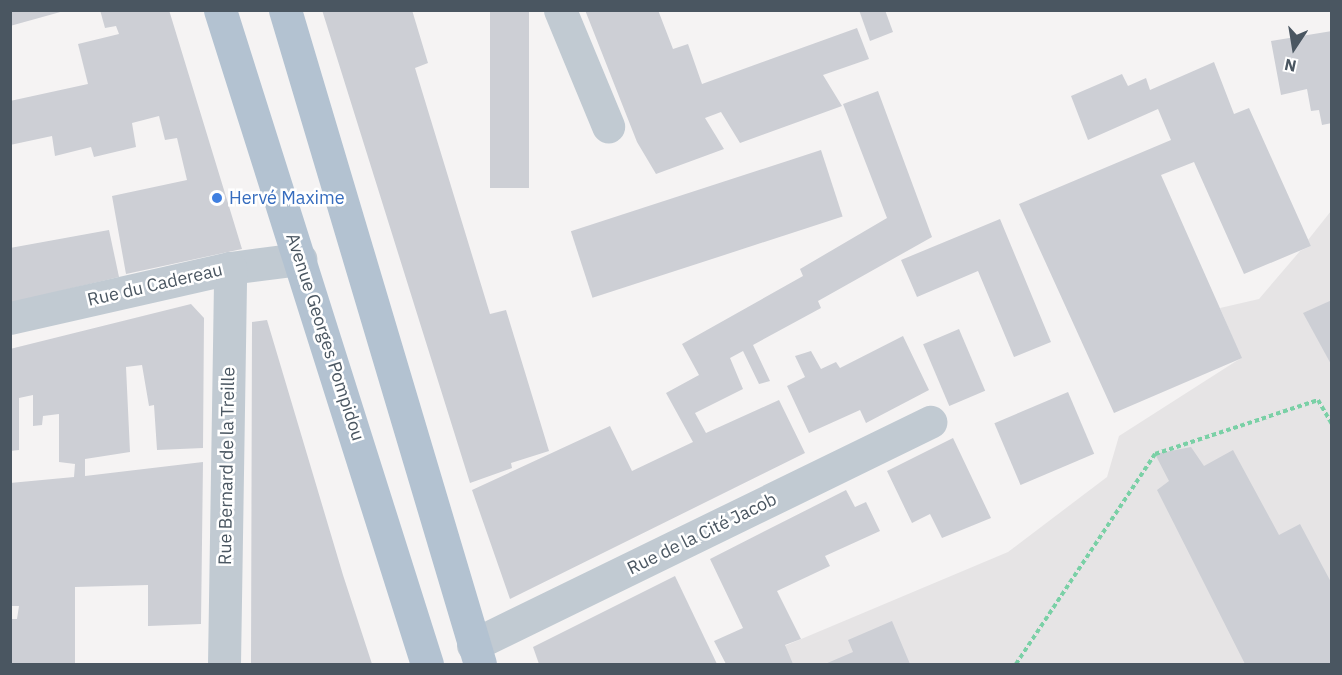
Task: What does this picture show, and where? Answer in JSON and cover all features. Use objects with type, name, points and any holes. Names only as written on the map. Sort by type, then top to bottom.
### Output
[{"type":"main road","name":"Avenue Georges Pompidou","points":[[220,10],[427,664]]},
{"type":"main road","points":[[285,10],[477,655]]},
{"type":"street","points":[[560,10],[608,126]]},
{"type":"street","name":"Rue du Cadereau","points":[[10,318],[230,268],[300,259]]},
{"type":"street","name":"Rue Bernard de la Treille","points":[[224,664],[230,268]]},
{"type":"street","name":"Rue de la Cité Jacob","points":[[477,655],[930,422]]},
{"type":"path","points":[[1016,664],[1155,454],[1318,400],[1332,424]]},
{"type":"shaded area","points":[[1331,211],[1331,664],[742,664],[1008,552],[1107,477],[1119,436],[1241,358],[1220,308],[1259,299],[1300,251],[1311,246],[1308,240]]},
{"type":"building","points":[[10,10],[64,10],[64,11],[10,26]]},
{"type":"building","points":[[100,10],[169,10],[242,249],[126,274],[112,196],[187,180],[177,138],[165,140],[159,116],[132,123],[136,147],[94,157],[91,147],[55,156],[52,136],[10,145],[10,101],[88,84],[78,44],[119,34],[116,26],[105,28]]},
{"type":"building","points":[[322,10],[412,10],[428,63],[415,68],[490,314],[506,310],[549,451],[511,463],[512,468],[470,483]]},
{"type":"building","points":[[490,10],[529,10],[529,188],[490,188]]},
{"type":"building","points":[[585,10],[658,10],[673,49],[688,44],[702,84],[857,28],[869,59],[823,75],[842,106],[740,143],[721,112],[705,118],[724,149],[656,174],[637,142]]},
{"type":"building","points":[[859,10],[885,10],[893,32],[870,41]]},
{"type":"building","points":[[1332,31],[1332,123],[1322,125],[1319,110],[1311,111],[1307,89],[1281,95],[1271,41]]},
{"type":"building","points":[[1214,62],[1234,114],[1249,108],[1311,246],[1244,274],[1194,162],[1161,175],[1242,358],[1114,413],[1019,204],[1171,140],[1158,109],[1088,140],[1071,96],[1122,74],[1128,86],[1146,78],[1150,90]]},
{"type":"building","points":[[878,91],[932,237],[818,301],[821,308],[753,345],[770,381],[759,384],[743,351],[730,358],[743,389],[695,413],[706,433],[779,400],[805,453],[510,599],[472,490],[610,426],[632,471],[693,442],[666,393],[699,375],[682,344],[803,276],[800,269],[887,218],[843,104]]},
{"type":"building","points":[[821,150],[843,217],[593,298],[571,231]]},
{"type":"building","points":[[1000,219],[1051,342],[1014,357],[978,271],[917,297],[901,260]]},
{"type":"building","points":[[109,230],[119,277],[10,303],[10,248]]},
{"type":"building","points":[[1332,300],[1332,366],[1303,313]]},
{"type":"building","points":[[191,304],[204,318],[203,448],[157,450],[154,405],[149,406],[142,365],[126,367],[130,452],[85,459],[85,476],[203,462],[201,624],[148,626],[148,585],[75,587],[75,664],[10,664],[10,619],[17,619],[19,606],[10,606],[10,483],[74,477],[75,464],[59,462],[59,414],[43,416],[42,425],[33,426],[33,395],[19,398],[19,450],[10,451],[10,349]]},
{"type":"building","points":[[267,320],[372,664],[251,664],[252,322]]},
{"type":"building","points":[[959,329],[985,391],[949,406],[923,344]]},
{"type":"building","points":[[903,336],[929,390],[866,423],[860,410],[809,433],[787,386],[805,377],[795,356],[811,351],[821,369],[836,362],[840,368]]},
{"type":"building","points":[[1068,392],[1094,454],[1021,485],[994,423]]},
{"type":"building","points":[[953,438],[991,518],[942,538],[930,514],[912,523],[887,471]]},
{"type":"building","points":[[1191,447],[1204,466],[1233,450],[1279,535],[1300,524],[1332,584],[1332,664],[1245,664],[1157,490],[1169,481],[1155,454]]},
{"type":"building","points":[[846,490],[855,507],[866,502],[880,531],[825,556],[830,566],[777,591],[801,639],[785,645],[793,664],[726,664],[714,641],[743,628],[710,559]]},
{"type":"building","points":[[675,576],[717,664],[539,664],[533,647]]},
{"type":"building","points":[[892,621],[910,664],[825,664],[853,652],[848,640]]},
{"type":"place","name":"Hervé Maxime","points":[[217,198]]}]
